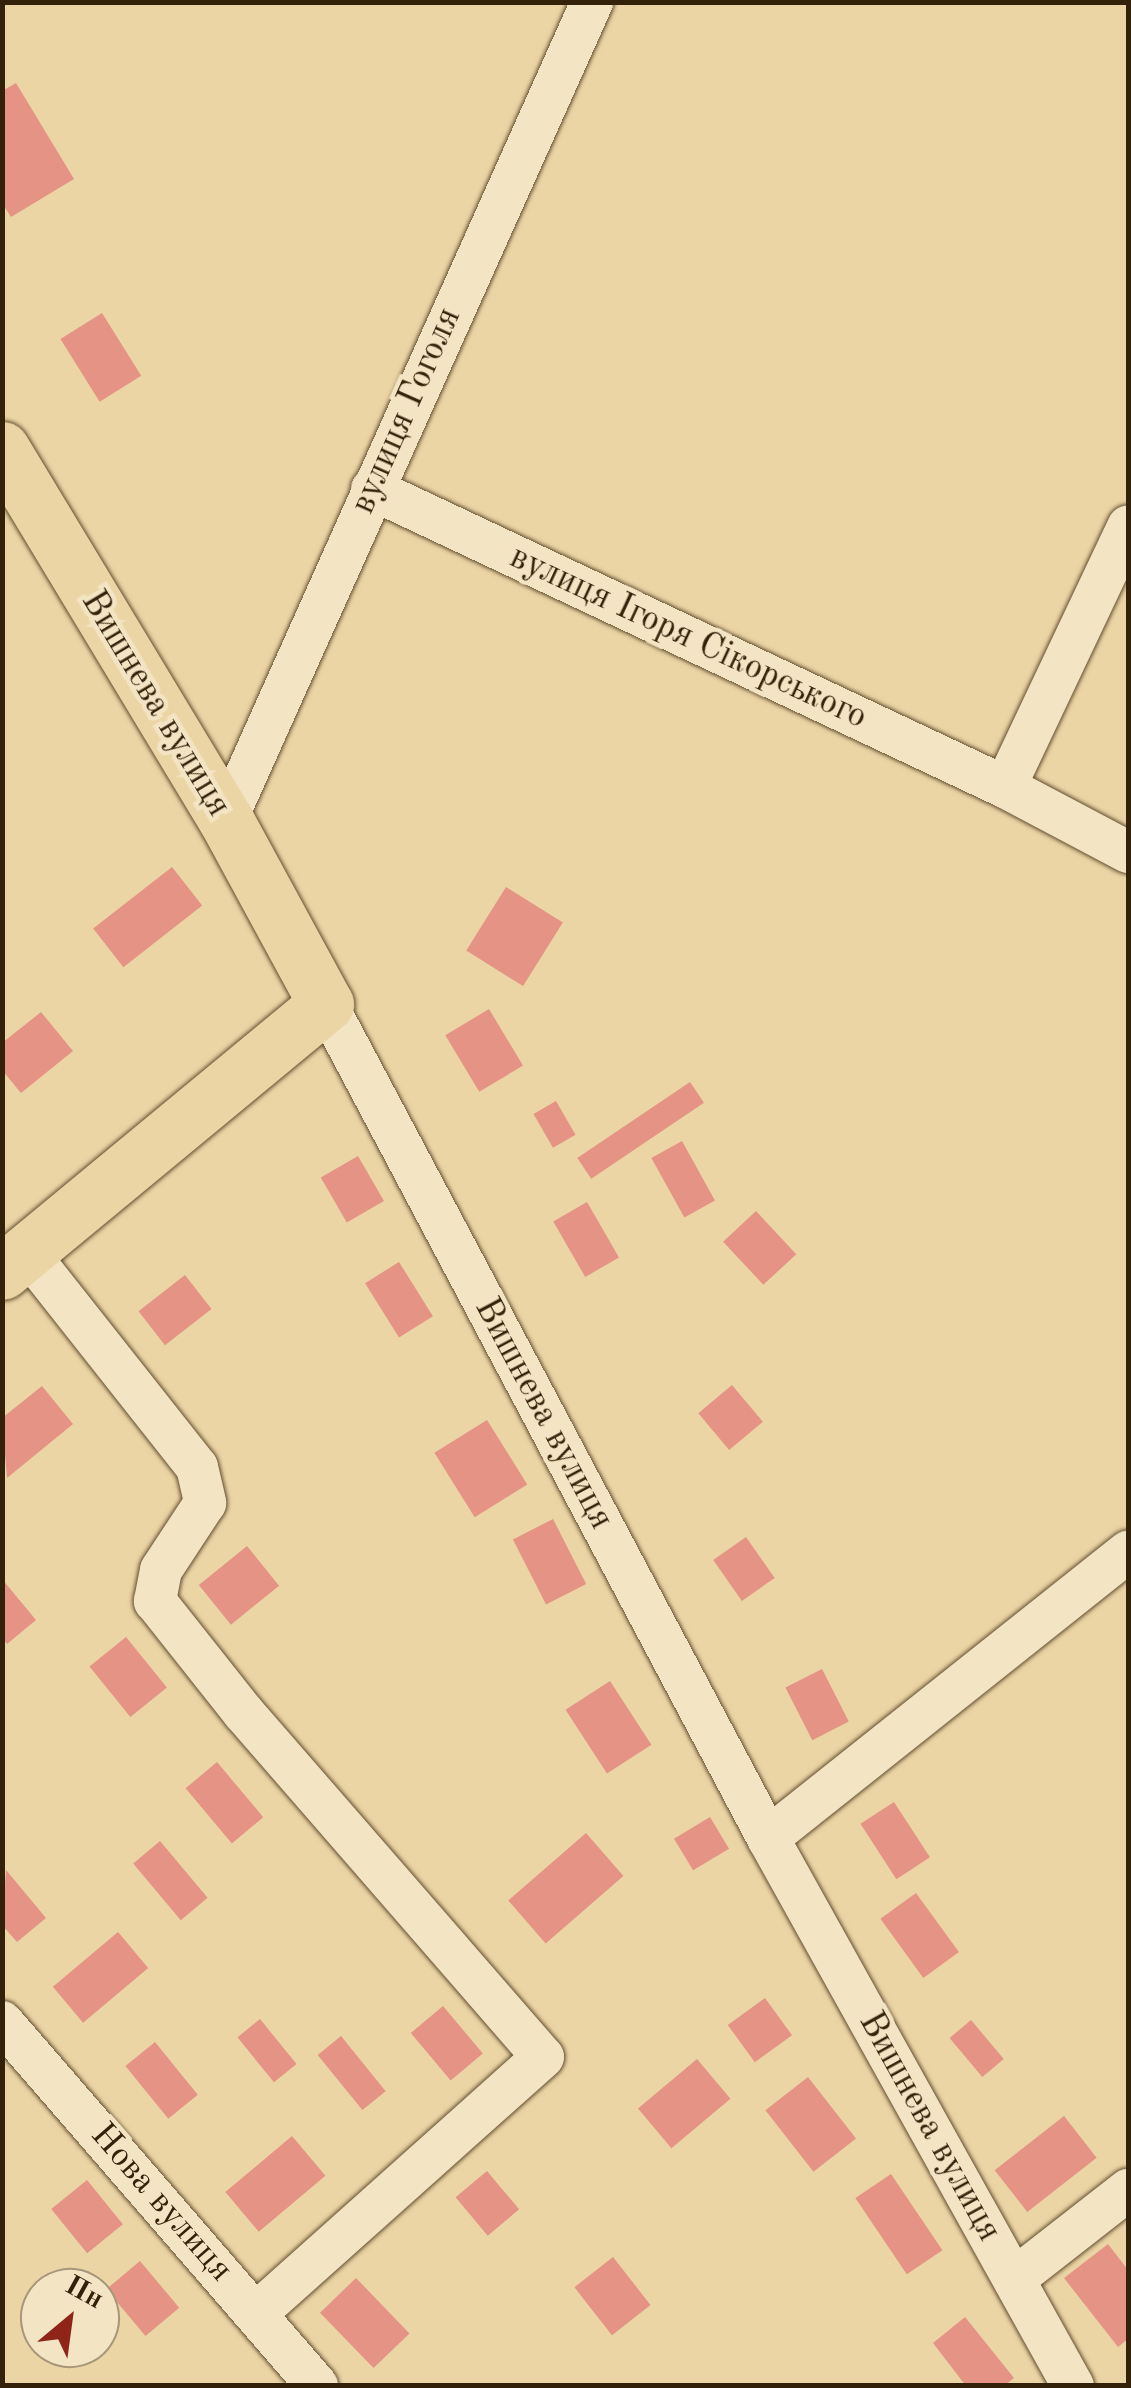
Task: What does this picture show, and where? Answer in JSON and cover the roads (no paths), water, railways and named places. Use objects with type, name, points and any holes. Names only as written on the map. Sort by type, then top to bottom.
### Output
[{"type":"main road","name":"Вишнева вулиця","points":[[2,450],[226,820],[326,1004]]},
{"type":"main road","points":[[14,1262],[326,1004]]},
{"type":"street","name":"вулиця Гоголя","points":[[226,820],[592,2]]},
{"type":"street","name":"вулиця Ігоря Сікорського","points":[[372,489],[1005,787],[1128,852]]},
{"type":"street","points":[[1005,787],[1128,527]]},
{"type":"street","name":"Вишнева вулиця","points":[[326,1004],[768,1838],[1074,2386]]},
{"type":"street","points":[[14,1262],[197,1467],[205,1503],[161,1570],[155,1601],[242,1712],[543,2057],[257,2313]]},
{"type":"street","points":[[768,1838],[1128,1552]]},
{"type":"street","name":"Нова вулиця","points":[[2,2022],[317,2386]]},
{"type":"street","points":[[1014,2279],[1128,2190]]}]
